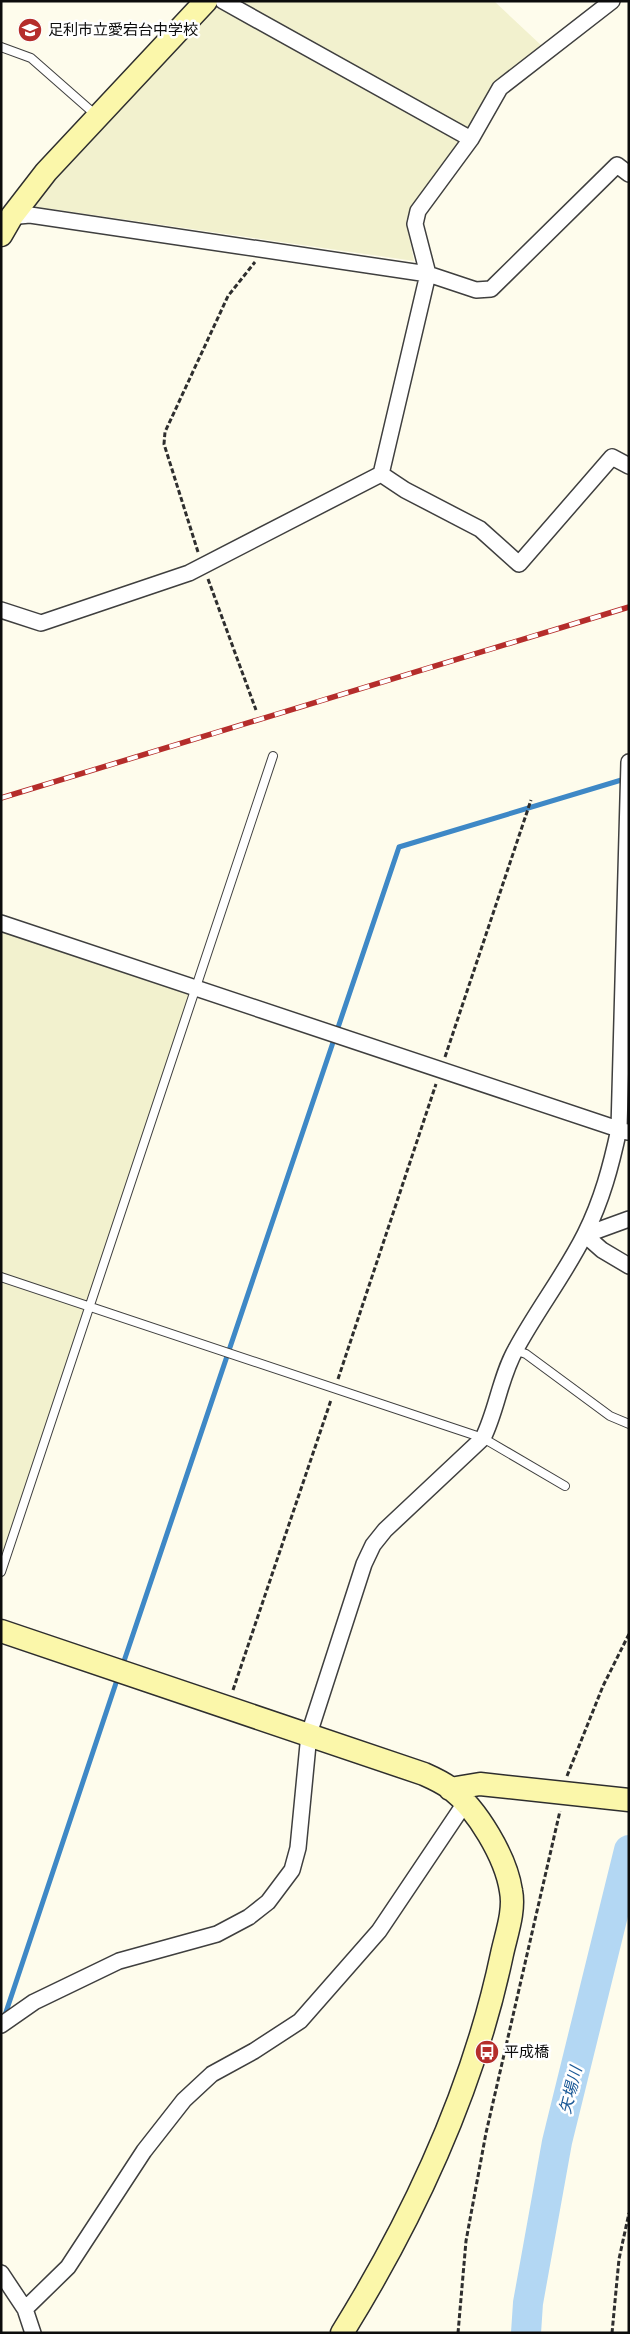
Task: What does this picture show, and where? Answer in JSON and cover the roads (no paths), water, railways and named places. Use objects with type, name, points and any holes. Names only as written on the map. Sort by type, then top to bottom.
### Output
[{"type":"street","points":[[5,223],[46,172],[96,116],[206,1]]},
{"type":"street","points":[[223,1],[472,139]]},
{"type":"street","points":[[1,610],[41,623],[189,573],[381,474],[428,274],[415,224],[418,211],[472,139],[500,88],[612,1]]},
{"type":"street","points":[[5,223],[30,215],[428,274],[476,290],[491,289],[617,165],[629,174]]},
{"type":"street","points":[[381,474],[405,490],[480,529],[519,564],[612,457],[629,466]]},
{"type":"street","points":[[1,2024],[34,2002],[119,1961],[217,1934],[249,1917],[268,1902],[292,1870],[298,1848],[309,1734],[364,1564],[372,1546],[385,1530],[483,1438],[489,1426],[504,1376],[515,1350],[584,1235],[608,1180],[624,1131],[629,762]]},
{"type":"street","points":[[1,923],[196,990],[624,1131]]},
{"type":"street","points":[[584,1235],[629,1219]]},
{"type":"street","points":[[584,1235],[602,1250],[629,1266]]},
{"type":"street","points":[[1,1631],[401,1764],[458,1796],[492,1839],[506,1868],[512,1892],[510,1915],[493,1999],[478,2051],[419,2192],[388,2255],[342,2333]]},
{"type":"street","points":[[25,2309],[68,2267],[144,2151],[184,2100],[212,2074],[254,2051],[300,2021],[379,1931],[458,1796],[480,1784],[629,1800]]},
{"type":"street","points":[[1,2273],[25,2309],[33,2333]]},
{"type":"lane","points":[[1,47],[31,58],[96,116]]},
{"type":"lane","points":[[1,1572],[88,1307],[274,756]]},
{"type":"lane","points":[[1,1277],[483,1438],[565,1486]]},
{"type":"lane","points":[[515,1350],[526,1354],[610,1416],[629,1424]]},
{"type":"waterway","points":[[122,1667],[399,847],[628,778]]},
{"type":"waterway","points":[[4,2018],[118,1677]]},
{"type":"waterway","name":"矢場川","points":[[526,2333],[528,2303],[557,2142],[629,1850]]},
{"type":"railway","points":[[1,798],[629,607]]},
{"type":"place","name":"足利市立愛宕台中学校","points":[[30,30]]},
{"type":"place","name":"平成橋","points":[[487,2052]]}]
